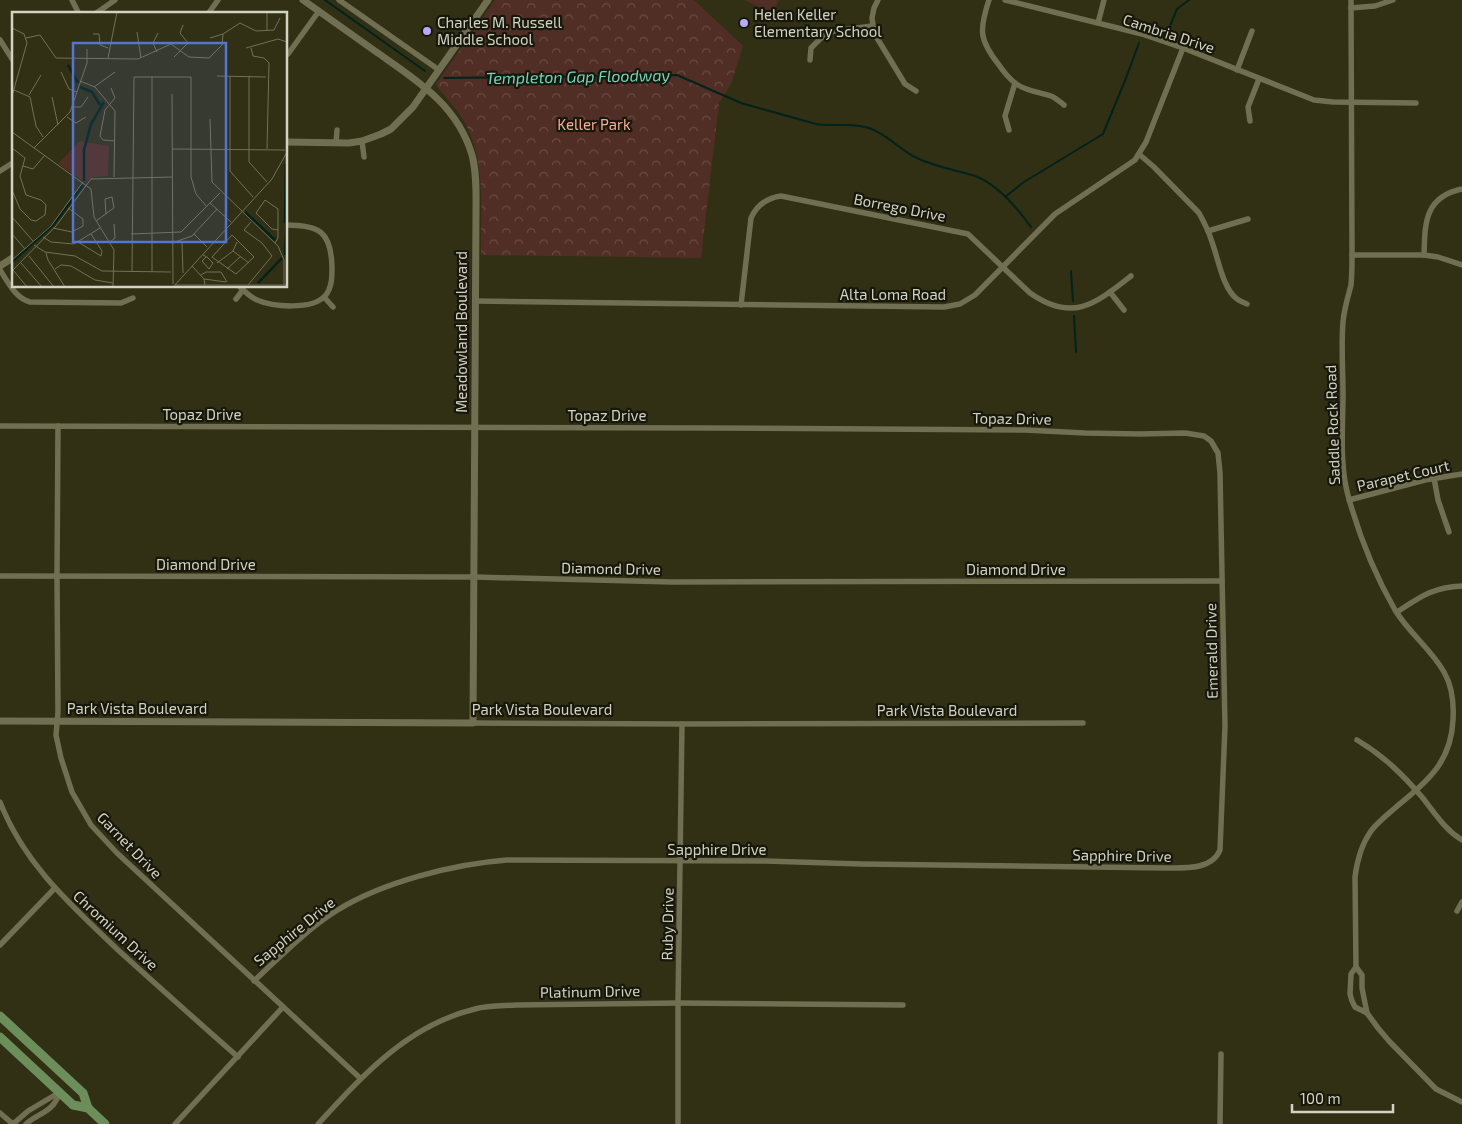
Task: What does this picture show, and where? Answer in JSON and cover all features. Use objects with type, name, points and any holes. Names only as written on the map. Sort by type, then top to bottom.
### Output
[{"type":"main road","points":[[0,1016],[83,1093],[88,1108],[105,1124]]},
{"type":"main road","points":[[0,1037],[73,1105],[88,1108]]},
{"type":"street","points":[[72,0],[78,12]]},
{"type":"street","points":[[98,12],[115,0]]},
{"type":"street","points":[[209,12],[218,0]]},
{"type":"street","name":"Meadowland Boulevard","points":[[303,0],[427,88],[452,114],[472,156],[476,184],[474,723]]},
{"type":"street","points":[[339,0],[439,70]]},
{"type":"street","points":[[288,142],[336,143],[362,141],[391,129],[413,107],[488,0]]},
{"type":"street","points":[[878,0],[874,8],[872,26],[877,39],[905,84],[916,91]]},
{"type":"street","points":[[989,0],[982,27],[984,40],[992,57],[1015,83],[1032,91],[1053,97],[1064,105]]},
{"type":"street","name":"Cambria Drive","points":[[1005,0],[1142,34],[1183,48],[1314,100],[1352,103],[1416,103]]},
{"type":"street","points":[[1098,24],[1104,0]]},
{"type":"street","name":"Saddle Rock Road","points":[[1351,0],[1352,255],[1351,283],[1345,312],[1343,336],[1344,478],[1349,500],[1369,558],[1380,583],[1406,626],[1444,673],[1448,681],[1453,704],[1453,721],[1448,748],[1435,773],[1378,824],[1365,842],[1360,853],[1355,877],[1356,967],[1351,974],[1350,994],[1355,1007],[1367,1013],[1389,1040],[1436,1089],[1462,1102]]},
{"type":"street","points":[[1351,8],[1376,6],[1393,0]]},
{"type":"street","points":[[288,54],[319,11]]},
{"type":"street","points":[[810,60],[812,48],[822,37],[834,31],[872,26]]},
{"type":"street","points":[[1237,70],[1252,31]]},
{"type":"street","points":[[0,40],[12,59]]},
{"type":"street","name":"Alta Loma Road","points":[[475,301],[741,305],[953,306],[960,304],[975,295],[1055,214],[1129,165],[1140,155],[1183,48]]},
{"type":"street","points":[[1250,121],[1248,107],[1259,79]]},
{"type":"street","points":[[1009,130],[1005,116],[1015,83]]},
{"type":"street","points":[[336,143],[337,130]]},
{"type":"street","points":[[362,141],[364,157]]},
{"type":"street","points":[[1140,155],[1193,206],[1208,231],[1228,287],[1235,298],[1247,304]]},
{"type":"street","points":[[0,171],[12,163]]},
{"type":"street","points":[[1424,256],[1425,227],[1429,212],[1439,200],[1462,189]]},
{"type":"street","name":"Borrego Drive","points":[[741,305],[751,218],[759,205],[774,197],[788,197],[962,232],[971,237],[1002,268],[1039,299],[1065,309],[1084,306],[1096,301],[1131,276]]},
{"type":"street","points":[[1208,231],[1248,219]]},
{"type":"street","points":[[236,299],[241,288],[256,300],[278,305],[312,304],[324,297],[331,285],[330,246],[322,233],[316,229],[300,225],[288,225]]},
{"type":"street","points":[[1352,255],[1438,257],[1462,265]]},
{"type":"street","points":[[0,266],[12,258]]},
{"type":"street","points":[[0,270],[12,288]]},
{"type":"street","points":[[12,288],[21,298],[30,302],[121,303],[133,298]]},
{"type":"street","points":[[1110,292],[1124,310]]},
{"type":"street","points":[[324,297],[333,307]]},
{"type":"street","name":"Topaz Drive","points":[[0,426],[1025,430],[1085,433],[1192,434],[1204,436],[1211,441]]},
{"type":"street","name":"Garnet Drive","points":[[58,426],[56,576],[58,712],[56,735],[72,792],[91,825],[117,853],[360,1078]]},
{"type":"street","name":"Emerald Drive","points":[[1211,441],[1218,453],[1220,462],[1224,716],[1221,842],[1218,856],[1213,860]]},
{"type":"street","name":"Parapet Court","points":[[1349,500],[1434,478],[1462,474]]},
{"type":"street","points":[[1434,478],[1438,500],[1449,532]]},
{"type":"street","name":"Diamond Drive","points":[[0,576],[474,577],[666,582],[1222,581]]},
{"type":"street","points":[[1397,612],[1432,591],[1462,586]]},
{"type":"street","name":"Park Vista Boulevard","points":[[0,722],[1083,723]]},
{"type":"street","name":"Ruby Drive","points":[[678,1124],[682,724]]},
{"type":"street","points":[[1357,740],[1385,758],[1448,829],[1462,840]]},
{"type":"street","name":"Chromium Drive","points":[[0,802],[19,840],[40,870],[68,903],[238,1057]]},
{"type":"street","name":"Sapphire Drive","points":[[254,981],[303,936],[334,912],[354,900],[401,882],[473,864],[508,860],[765,861],[1166,868],[1203,865],[1213,860]]},
{"type":"street","points":[[0,945],[55,888]]},
{"type":"street","points":[[1457,911],[1462,902]]},
{"type":"street","name":"Saddle Rock Road","points":[[1356,967],[1362,975],[1362,988],[1367,1013]]},
{"type":"street","name":"Platinum Drive","points":[[318,1124],[360,1078],[393,1050],[417,1033],[456,1014],[475,1009],[517,1005],[678,1003],[903,1005]]},
{"type":"street","points":[[175,1124],[283,1007]]},
{"type":"street","points":[[1220,1124],[1221,1054]]},
{"type":"street","points":[[0,1113],[13,1124],[28,1111],[60,1092]]},
{"type":"street","points":[[26,1124],[52,1107],[60,1092]]},
{"type":"green space","name":"Keller Park","points":[[495,0],[694,0],[743,46],[731,84],[719,103],[701,258],[481,255],[482,206],[477,157],[464,121],[436,84]]},
{"type":"green space","points":[[744,0],[779,0],[773,13]]},
{"type":"waterway","name":"Templeton Gap Floodway","points":[[325,0],[425,71]]},
{"type":"waterway","points":[[1168,31],[1177,9],[1189,0]]},
{"type":"waterway","points":[[1005,197],[1024,182],[1103,134],[1139,43]]},
{"type":"waterway","name":"Templeton Gap Floodway","points":[[444,78],[677,75],[741,103],[816,124],[856,125],[876,131],[917,158],[983,180],[999,191],[1031,227]]},
{"type":"waterway","name":"Templeton Gap Floodway","points":[[1071,271],[1073,301]]},
{"type":"waterway","name":"Templeton Gap Floodway","points":[[1074,316],[1076,352]]},
{"type":"place","name":"Helen Keller Elementary School","points":[[744,23]]},
{"type":"place","name":"Charles M. Russell Middle School","points":[[427,31]]}]
